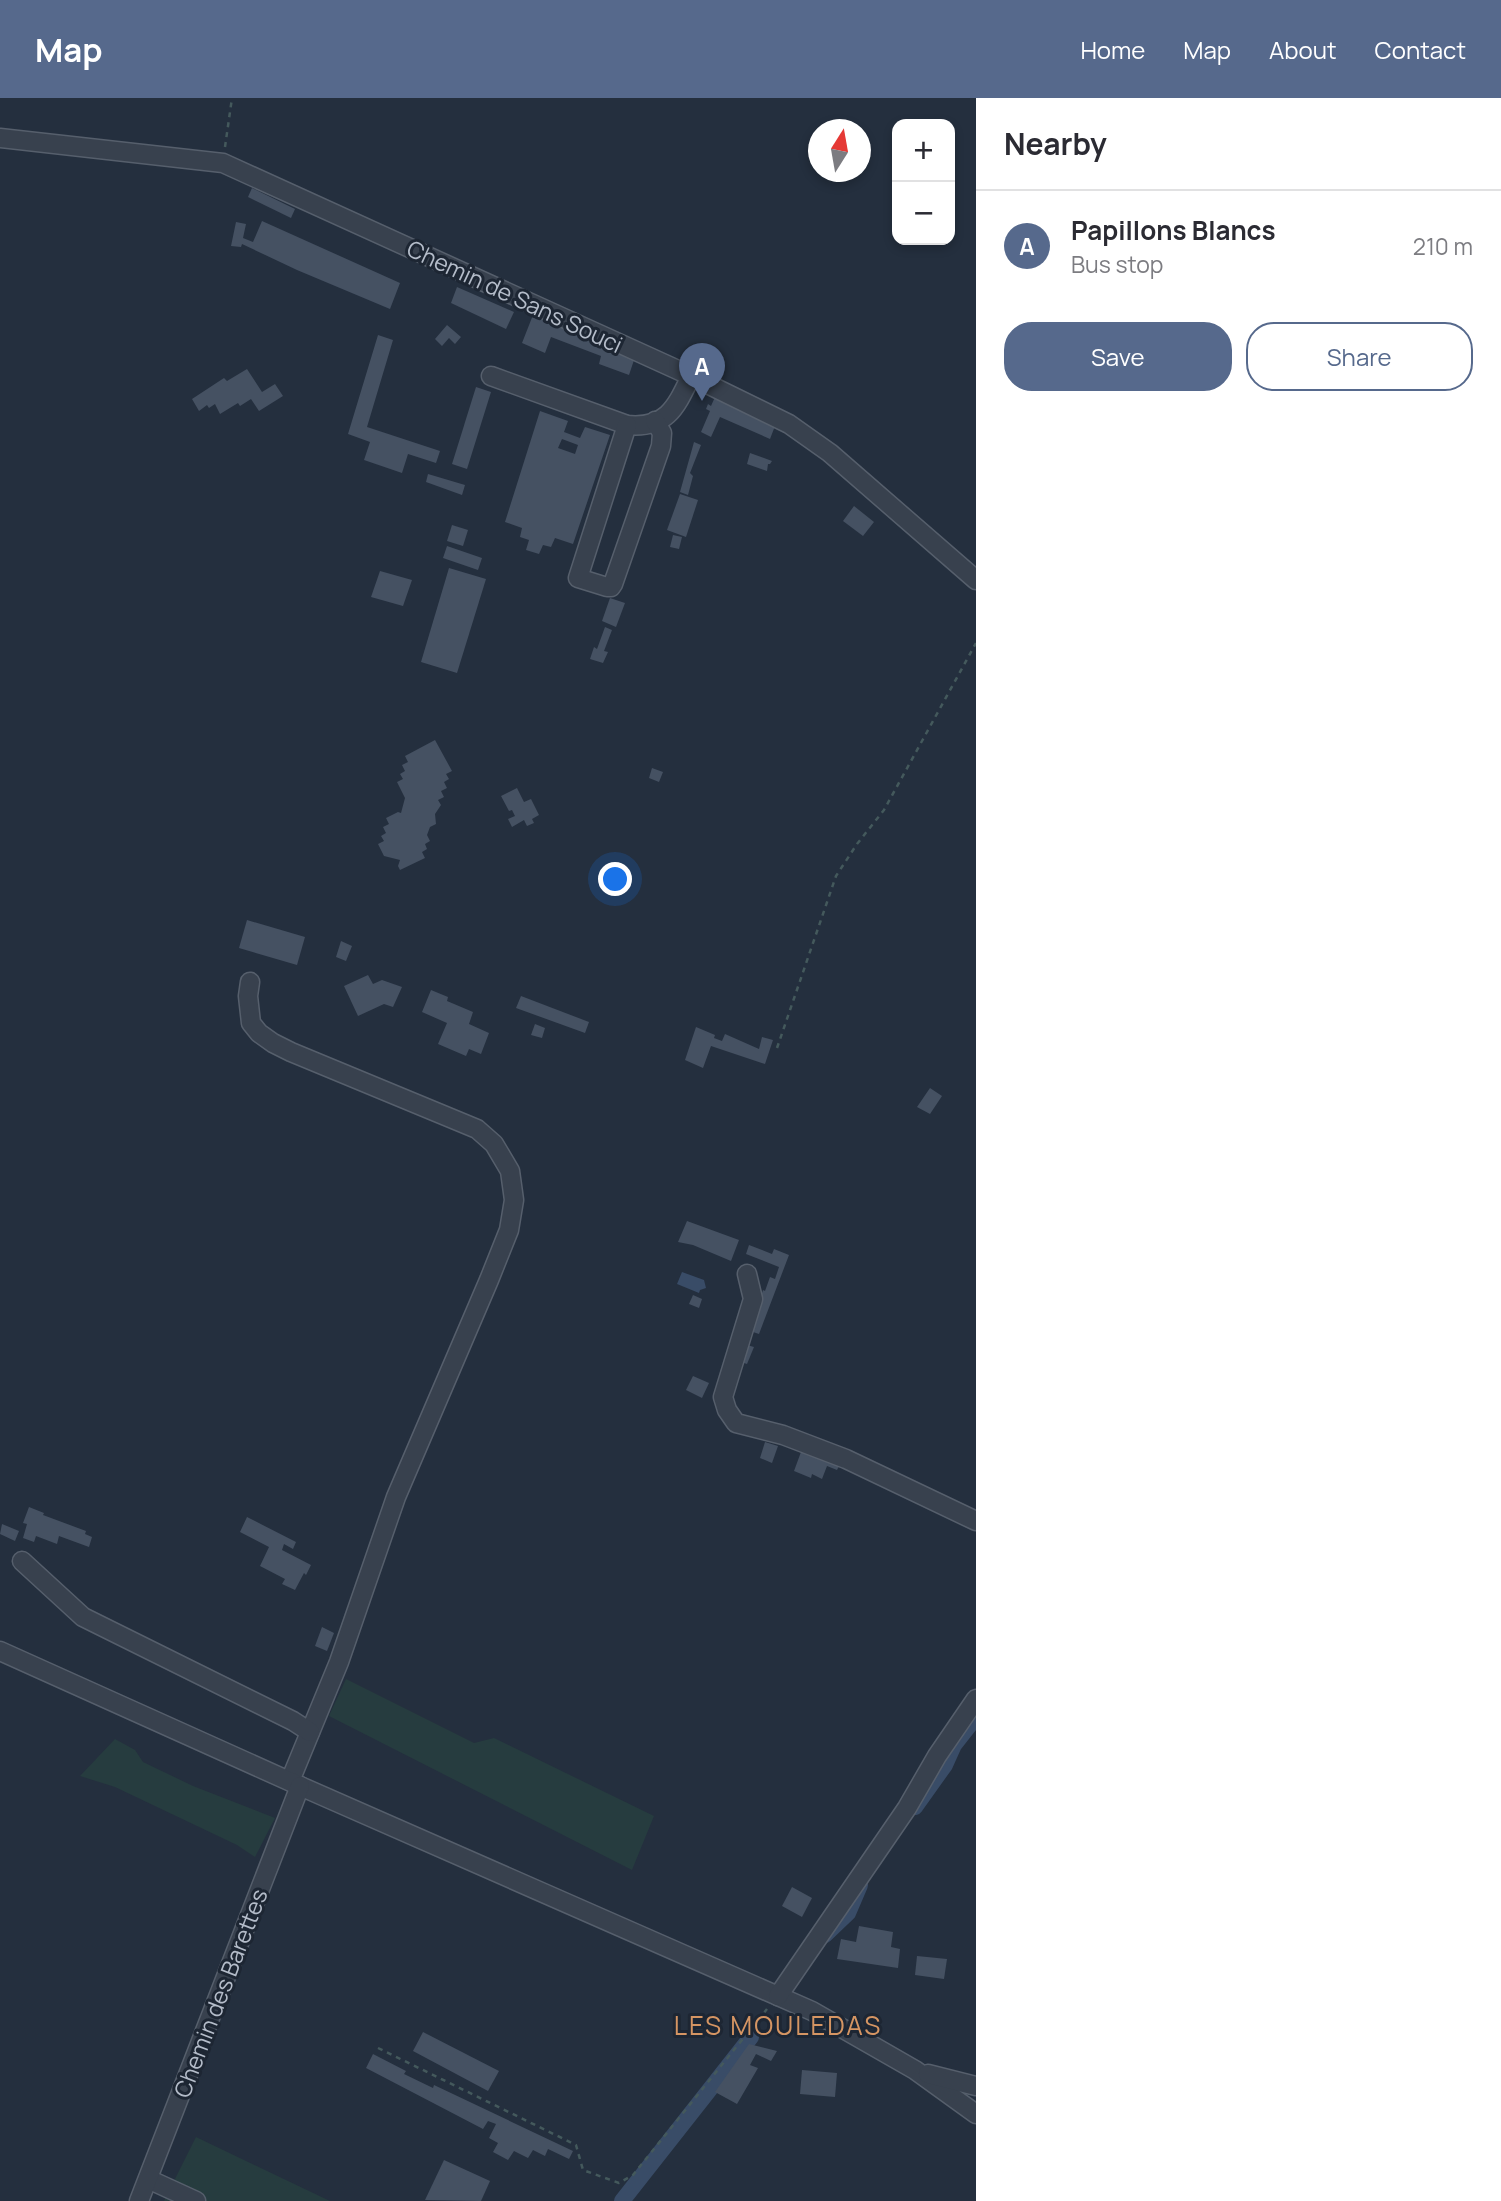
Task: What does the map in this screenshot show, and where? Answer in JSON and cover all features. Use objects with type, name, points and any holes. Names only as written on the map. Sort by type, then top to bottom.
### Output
[{"type":"street","name":"Chemin de Sans Souci","points":[[0,138],[223,163],[691,376],[789,424],[831,453],[976,580]]},
{"type":"street","points":[[491,376],[627,425],[636,425],[655,421],[673,411],[691,376]]},
{"type":"street","points":[[627,425],[578,578],[607,587],[613,584],[661,446],[662,433],[655,421]]},
{"type":"street","name":"Chemin des Barettes","points":[[139,2201],[295,1783],[310,1732],[339,1661],[396,1497],[509,1230],[514,1200],[510,1171],[494,1144],[477,1129],[290,1052],[258,1033],[251,1023],[248,996],[250,982]]},
{"type":"street","points":[[747,1274],[753,1299],[723,1397],[727,1410],[736,1423],[783,1435],[846,1459],[976,1521]]},
{"type":"street","points":[[22,1561],[83,1617],[293,1721],[310,1732]]},
{"type":"street","points":[[0,1651],[812,2011],[915,2070],[976,2114]]},
{"type":"street","points":[[778,1996],[907,1808],[937,1756],[976,1699]]},
{"type":"street","points":[[915,2070],[976,2086]]},
{"type":"street","points":[[148,2179],[196,2201]]},
{"type":"path","points":[[223,163],[232,98]]},
{"type":"path","points":[[776,1048],[835,876],[884,810],[976,643]]},
{"type":"path","points":[[379,2048],[576,2145],[583,2170],[619,2183],[633,2175],[778,1996]]},
{"type":"green space","points":[[346,1679],[474,1743],[494,1738],[654,1816],[632,1870],[329,1716]]},
{"type":"green space","points":[[115,1739],[135,1750],[143,1762],[193,1786],[275,1818],[255,1857],[237,1845],[115,1787],[80,1776]]},
{"type":"green space","points":[[196,2137],[330,2201],[164,2201]]},
{"type":"water","points":[[682,1272],[704,1280],[706,1288],[699,1293],[677,1284]]},
{"type":"building","points":[[252,188],[295,209],[291,218],[248,197]]},
{"type":"building","points":[[262,221],[400,283],[390,309],[242,244],[241,247],[231,246],[236,222],[246,224],[243,238],[253,242]]},
{"type":"building","points":[[457,287],[514,312],[506,329],[451,303]]},
{"type":"building","points":[[533,315],[635,357],[629,375],[599,364],[601,356],[551,337],[545,353],[522,343]]},
{"type":"building","points":[[447,325],[461,337],[455,344],[449,338],[442,346],[435,339]]},
{"type":"building","points":[[378,335],[393,340],[367,427],[440,451],[436,463],[408,454],[402,473],[364,460],[370,442],[348,434]]},
{"type":"building","points":[[247,369],[262,392],[275,384],[283,396],[259,411],[251,399],[220,414],[215,404],[209,408],[207,405],[199,411],[192,399],[224,378],[227,381]]},
{"type":"building","points":[[476,387],[491,392],[467,469],[452,464]]},
{"type":"building","points":[[715,397],[775,426],[770,439],[720,417],[711,437],[701,432],[710,411],[706,409],[708,404],[711,406]]},
{"type":"building","points":[[540,411],[568,421],[564,432],[580,438],[585,427],[610,435],[573,544],[555,538],[551,547],[543,545],[539,554],[526,550],[529,540],[520,537],[522,528],[505,522]],"holes":[[[562,439],[578,445],[575,454],[558,448]]]},
{"type":"building","points":[[694,442],[701,445],[690,473],[693,476],[688,495],[680,492]]},
{"type":"building","points":[[750,453],[772,461],[768,464],[767,471],[747,464]]},
{"type":"building","points":[[428,474],[465,485],[462,495],[426,482]]},
{"type":"building","points":[[680,494],[698,500],[686,537],[667,530]]},
{"type":"building","points":[[854,506],[874,522],[863,536],[843,521]]},
{"type":"building","points":[[452,525],[468,530],[463,546],[447,541]]},
{"type":"building","points":[[673,535],[682,537],[679,549],[670,547]]},
{"type":"building","points":[[447,546],[482,558],[478,570],[443,558]]},
{"type":"building","points":[[449,568],[486,579],[457,673],[421,662]]},
{"type":"building","points":[[380,571],[412,580],[403,606],[371,597]]},
{"type":"building","points":[[610,598],[625,603],[616,627],[602,621]]},
{"type":"building","points":[[605,627],[612,630],[604,651],[608,652],[603,663],[590,659]]},
{"type":"building","points":[[435,740],[452,771],[446,774],[449,779],[444,782],[447,788],[441,791],[444,797],[438,800],[441,805],[435,814],[436,824],[430,827],[427,835],[430,841],[425,844],[427,849],[422,852],[425,858],[400,870],[400,860],[384,856],[378,844],[384,841],[381,836],[386,833],[383,827],[389,824],[386,818],[401,813],[405,798],[397,782],[403,779],[400,774],[405,771],[402,765],[408,762],[405,756]]},
{"type":"building","points":[[652,768],[663,772],[659,782],[649,778]]},
{"type":"building","points":[[517,788],[524,802],[531,799],[539,815],[532,819],[534,823],[527,826],[524,820],[512,827],[508,819],[515,816],[501,796]]},
{"type":"building","points":[[247,920],[305,937],[297,965],[239,948]]},
{"type":"building","points":[[341,941],[352,946],[346,961],[336,957]]},
{"type":"building","points":[[368,975],[373,984],[382,980],[402,987],[393,1007],[384,1004],[358,1016],[344,986]]},
{"type":"building","points":[[431,990],[448,997],[447,1001],[473,1012],[469,1024],[489,1033],[481,1054],[469,1049],[466,1056],[438,1044],[447,1023],[422,1012]]},
{"type":"building","points":[[521,996],[589,1022],[585,1033],[516,1008]]},
{"type":"building","points":[[535,1024],[545,1028],[542,1038],[531,1035]]},
{"type":"building","points":[[696,1027],[722,1041],[725,1034],[759,1049],[762,1037],[773,1040],[765,1064],[711,1046],[703,1068],[685,1060]]},
{"type":"building","points":[[930,1088],[942,1096],[930,1114],[917,1107]]},
{"type":"building","points":[[687,1221],[739,1240],[731,1261],[693,1245],[678,1242]]},
{"type":"building","points":[[749,1245],[772,1254],[774,1249],[789,1255],[759,1334],[750,1331],[763,1290],[765,1291],[770,1277],[775,1279],[779,1267],[746,1254]]},
{"type":"building","points":[[693,1295],[702,1299],[699,1308],[689,1304]]},
{"type":"building","points":[[747,1345],[754,1347],[747,1364],[741,1362]]},
{"type":"building","points":[[693,1376],[709,1383],[702,1398],[686,1390]]},
{"type":"building","points":[[765,1442],[778,1446],[772,1463],[760,1458]]},
{"type":"building","points":[[801,1452],[839,1466],[837,1470],[827,1466],[822,1479],[812,1474],[811,1478],[794,1471]]},
{"type":"building","points":[[29,1507],[86,1531],[85,1534],[92,1537],[89,1547],[59,1536],[57,1544],[36,1536],[34,1542],[23,1538],[27,1524],[23,1523]]},
{"type":"building","points":[[247,1517],[296,1542],[293,1549],[284,1544],[282,1550],[311,1565],[295,1590],[282,1584],[285,1579],[260,1566],[269,1547],[240,1532]]},
{"type":"building","points":[[2,1524],[19,1531],[15,1541],[0,1534]]},
{"type":"building","points":[[322,1627],[334,1633],[327,1651],[315,1646]]},
{"type":"building","points":[[792,1887],[812,1898],[802,1917],[782,1906]]},
{"type":"building","points":[[859,1926],[893,1932],[891,1947],[900,1949],[898,1968],[837,1959],[841,1939],[856,1942]]},
{"type":"building","points":[[917,1956],[947,1959],[944,1979],[915,1975]]},
{"type":"building","points":[[423,2032],[499,2071],[488,2091],[413,2051]]},
{"type":"building","points":[[749,2044],[777,2051],[771,2061],[756,2054],[750,2065],[758,2068],[737,2104],[715,2092]]},
{"type":"building","points":[[373,2054],[406,2071],[404,2074],[433,2088],[434,2085],[573,2151],[569,2159],[548,2149],[545,2156],[533,2150],[528,2158],[514,2151],[508,2160],[493,2152],[498,2143],[489,2138],[496,2124],[488,2121],[483,2129],[366,2068]]},
{"type":"building","points":[[802,2070],[837,2073],[835,2097],[800,2094]]},
{"type":"building","points":[[444,2160],[490,2181],[481,2201],[425,2200]]},
{"type":"waterway","points":[[915,1807],[945,1765],[954,1745],[976,1717]]},
{"type":"waterway","points":[[825,1935],[848,1913],[860,1885]]},
{"type":"waterway","points":[[622,2201],[751,2037]]},
{"type":"place","name":"Papillons Blancs","points":[[702,401]]},
{"type":"district","name":"LES MOULEDAS","points":[[778,2025]]}]
